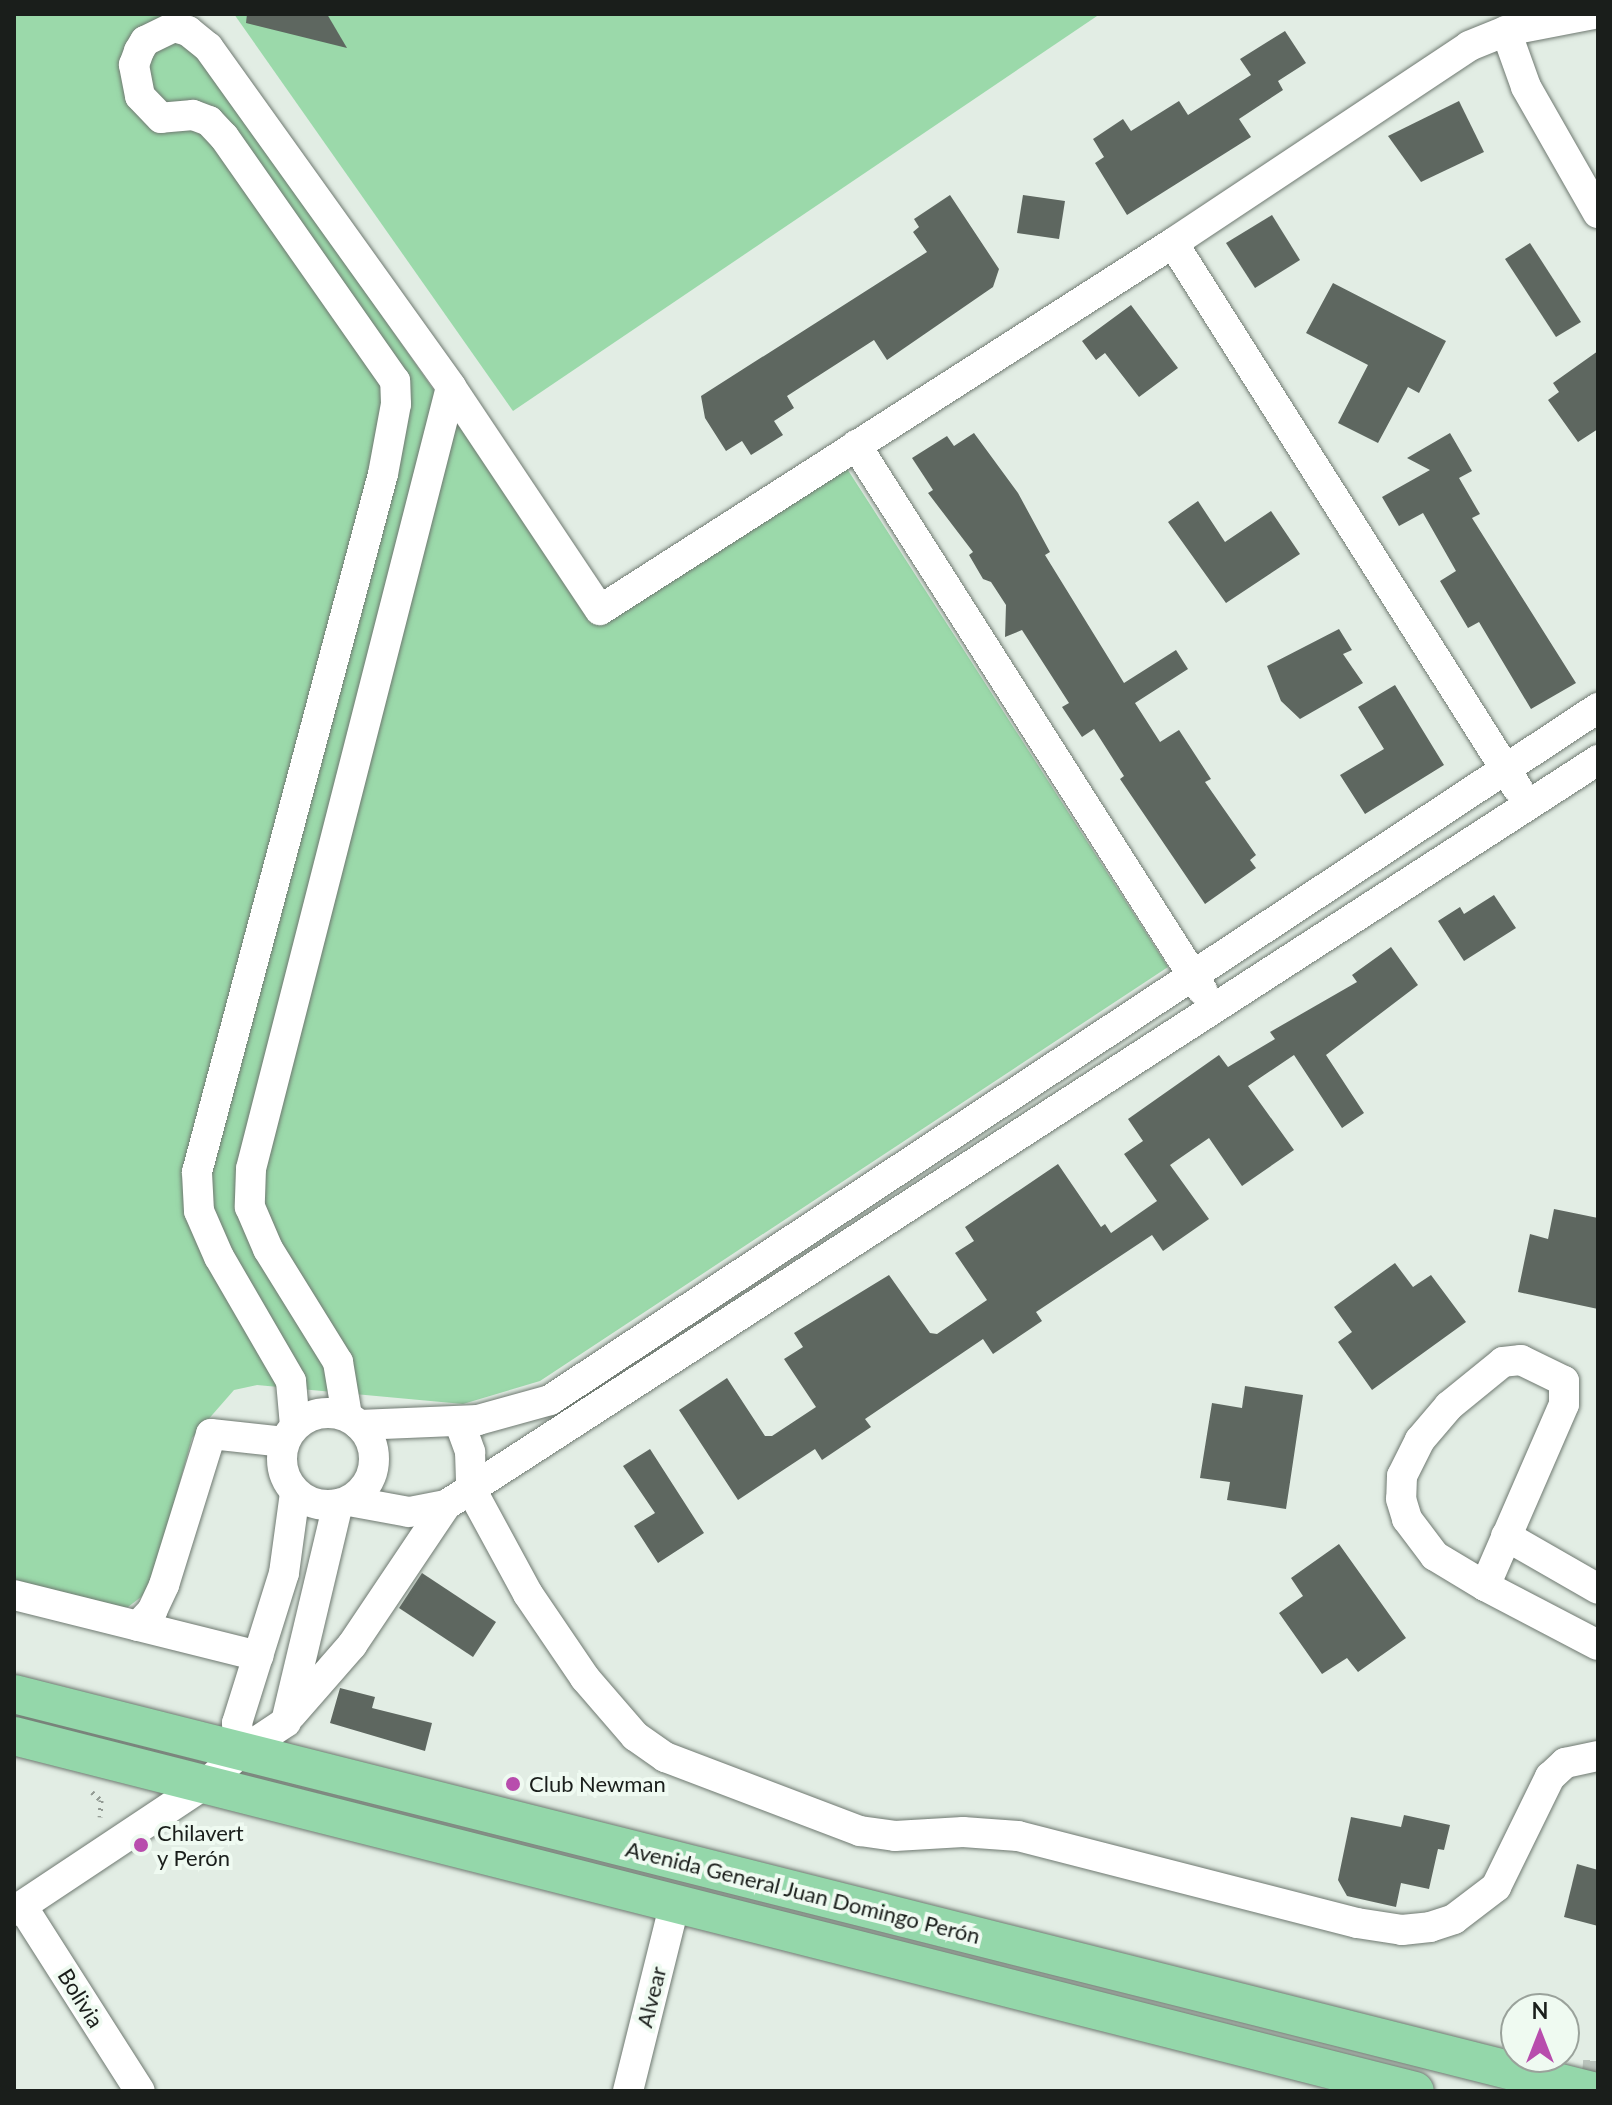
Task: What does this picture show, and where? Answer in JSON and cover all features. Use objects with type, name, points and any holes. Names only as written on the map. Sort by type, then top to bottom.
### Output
[{"type":"main road","name":"Avenida General Juan Domingo Perón","points":[[14,1694],[1592,2091]]},
{"type":"main road","name":"Avenida General Juan Domingo Perón","points":[[14,1736],[208,1782],[1415,2091]]},
{"type":"street","points":[[1594,14],[1506,31],[1469,46],[1173,243],[600,610],[451,387],[208,47],[188,31],[174,27],[145,41],[134,65],[135,80],[151,112],[161,118],[193,115],[209,121],[224,137],[395,381],[396,404],[383,474],[197,1172],[199,1211],[219,1257],[291,1381],[290,1434],[282,1469],[295,1493],[315,1504],[343,1503],[409,1512],[459,1497],[1598,760]]},
{"type":"street","points":[[1506,31],[1526,87],[1598,213]]},
{"type":"street","points":[[1173,243],[1528,804]]},
{"type":"street","points":[[286,1722],[343,1503],[370,1480],[374,1450],[353,1420],[338,1362],[268,1249],[250,1207],[251,1169],[451,387]]},
{"type":"street","points":[[856,445],[1213,1008]]},
{"type":"street","points":[[138,1626],[152,1611],[164,1585],[211,1434],[290,1434],[320,1413],[353,1420],[459,1421],[550,1400],[1191,973],[1508,772],[1598,708]]},
{"type":"street","points":[[1485,1586],[1564,1404],[1564,1381],[1521,1360],[1503,1362],[1449,1406],[1420,1440],[1402,1476],[1401,1499],[1407,1519],[1435,1556],[1485,1586],[1598,1645]]},
{"type":"street","points":[[18,1908],[208,1782],[241,1752],[286,1722],[352,1645],[459,1497],[470,1452],[459,1421]]},
{"type":"street","points":[[241,1752],[237,1723],[284,1573],[295,1493]]},
{"type":"street","points":[[459,1497],[585,1678],[635,1736],[665,1757],[860,1831],[895,1836],[1018,1836],[1357,1923],[1402,1930],[1430,1927],[1454,1919],[1496,1887],[1550,1777],[1565,1763],[1598,1756]]},
{"type":"street","points":[[1506,1536],[1598,1589]]},
{"type":"street","points":[[14,1595],[259,1656]]},
{"type":"street","name":"Alvear","points":[[628,2091],[675,1903]]},
{"type":"street","name":"Bolivia","points":[[18,1908],[140,2091]]},
{"type":"path","points":[[75,1788],[101,1800],[102,1814],[90,1827]]},
{"type":"green space","points":[[14,14],[171,14],[598,625],[844,464],[1168,967],[540,1381],[463,1404],[257,1385],[234,1390],[192,1438],[150,1590],[128,1607],[113,1609],[14,1584]]},
{"type":"green space","points":[[234,14],[1100,14],[513,411]]},
{"type":"building","points":[[247,14],[327,14],[347,48],[246,23]]},
{"type":"building","points":[[1285,31],[1306,63],[1278,81],[1283,90],[1239,119],[1251,137],[1127,215],[1095,163],[1104,157],[1093,139],[1123,119],[1131,131],[1179,101],[1188,115],[1251,75],[1240,59]]},
{"type":"building","points":[[1459,101],[1484,152],[1421,182],[1388,136]]},
{"type":"building","points":[[950,195],[999,269],[993,287],[887,360],[874,340],[787,396],[794,408],[774,421],[783,435],[751,455],[742,441],[726,451],[705,418],[701,396],[927,252],[913,232],[919,227],[914,219]]},
{"type":"building","points":[[1023,195],[1065,201],[1059,239],[1017,233]]},
{"type":"building","points":[[1272,215],[1300,260],[1255,288],[1226,243]]},
{"type":"building","points":[[1530,243],[1581,322],[1556,337],[1505,259]]},
{"type":"building","points":[[1333,283],[1446,341],[1419,393],[1408,387],[1378,443],[1338,423],[1368,365],[1306,333]]},
{"type":"building","points":[[1131,305],[1178,368],[1139,397],[1105,353],[1096,360],[1082,341]]},
{"type":"building","points":[[1598,351],[1598,429],[1578,442],[1548,400],[1559,392],[1553,383]]},
{"type":"building","points":[[974,433],[1018,493],[1050,552],[1045,555],[1124,683],[1176,650],[1188,669],[1135,703],[1160,742],[1179,730],[1211,779],[1205,782],[1256,855],[1250,860],[1256,868],[1205,904],[1120,779],[1124,776],[1094,729],[1082,737],[1062,707],[1069,703],[1022,630],[1005,637],[1006,605],[991,582],[983,579],[969,555],[973,552],[928,493],[933,490],[912,458],[947,436],[954,446]]},
{"type":"building","points":[[1450,433],[1472,471],[1459,478],[1480,514],[1472,518],[1576,683],[1531,709],[1479,622],[1468,628],[1440,581],[1456,571],[1423,513],[1399,526],[1382,497],[1430,470],[1407,458]]},
{"type":"building","points":[[1198,501],[1225,542],[1271,511],[1300,554],[1226,603],[1168,522]]},
{"type":"building","points":[[1339,629],[1352,650],[1343,654],[1363,683],[1300,719],[1281,701],[1267,666]]},
{"type":"building","points":[[1395,685],[1444,765],[1365,814],[1340,775],[1384,749],[1358,707]]},
{"type":"building","points":[[1494,895],[1516,928],[1464,961],[1438,921],[1460,907],[1464,914]]},
{"type":"building","points":[[1391,947],[1418,985],[1326,1055],[1364,1113],[1342,1128],[1294,1055],[1248,1086],[1294,1150],[1242,1186],[1209,1138],[1170,1165],[1209,1219],[1163,1251],[1152,1235],[1036,1312],[1042,1321],[993,1354],[983,1339],[865,1419],[871,1427],[822,1460],[815,1449],[738,1500],[679,1410],[727,1378],[765,1436],[772,1436],[816,1407],[784,1359],[803,1347],[794,1333],[889,1275],[930,1333],[937,1334],[987,1300],[955,1253],[974,1241],[965,1227],[1058,1164],[1101,1227],[1105,1224],[1111,1233],[1157,1201],[1124,1154],[1143,1141],[1128,1119],[1219,1055],[1228,1067],[1275,1039],[1270,1032],[1357,982],[1352,975]]},
{"type":"building","points":[[1554,1209],[1598,1218],[1598,1309],[1518,1292],[1530,1234],[1548,1239]]},
{"type":"building","points":[[1395,1263],[1413,1287],[1431,1275],[1466,1322],[1372,1390],[1338,1342],[1352,1332],[1334,1307]]},
{"type":"building","points":[[1245,1386],[1303,1395],[1286,1509],[1227,1500],[1230,1482],[1200,1478],[1212,1403],[1242,1408]]},
{"type":"building","points":[[650,1449],[704,1533],[658,1563],[634,1526],[655,1513],[623,1466]]},
{"type":"building","points":[[1339,1544],[1406,1638],[1358,1672],[1347,1658],[1322,1674],[1279,1613],[1303,1596],[1291,1578]]},
{"type":"building","points":[[422,1573],[496,1622],[473,1657],[399,1608]]},
{"type":"building","points":[[340,1688],[375,1697],[372,1708],[432,1723],[425,1751],[330,1723]]},
{"type":"building","points":[[1404,1815],[1450,1825],[1444,1850],[1438,1849],[1429,1889],[1401,1883],[1396,1907],[1347,1896],[1338,1880],[1351,1817],[1401,1827]]},
{"type":"building","points":[[1577,1864],[1598,1870],[1598,1926],[1564,1917]]},
{"type":"tunnel","points":[[1596,2091],[1598,2059]]},
{"type":"place","name":"Club Newman","points":[[513,1784]]},
{"type":"place","name":"Chilavert y Perón","points":[[141,1845]]}]
